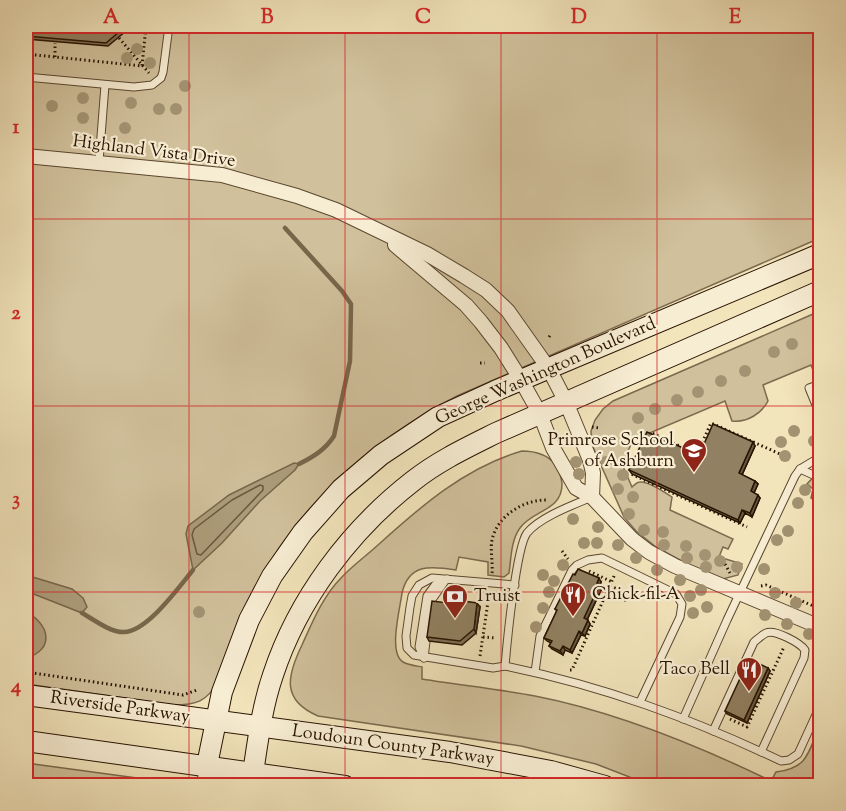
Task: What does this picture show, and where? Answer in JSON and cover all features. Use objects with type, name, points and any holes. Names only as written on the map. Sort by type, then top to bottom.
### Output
[{"type":"street","name":"Highland Vista Drive","points":[[26,156],[222,175],[297,196],[336,210],[427,254],[486,290],[508,310],[549,369],[566,402],[590,460],[593,473],[592,497]]},
{"type":"street","name":"Highland Vista Drive","points":[[377,230],[466,305],[501,348],[540,414],[553,448],[567,475],[576,488],[592,497],[616,524],[650,552],[675,566],[820,627]]},
{"type":"street","name":"George Washington Boulevard","points":[[207,765],[222,692],[249,620],[272,576],[303,532],[341,489],[381,455],[438,417],[820,254]]},
{"type":"street","name":"George Washington Boulevard","points":[[252,779],[260,727],[273,675],[288,638],[312,592],[343,550],[380,511],[414,481],[454,454],[566,402],[820,291]]},
{"type":"street","name":"Riverside Parkway","points":[[26,695],[215,722]]},
{"type":"street","name":"Loudoun County Parkway","points":[[215,722],[461,754],[551,771],[605,786]]},
{"type":"street","points":[[26,741],[207,765],[252,779],[345,786]]},
{"type":"street","points":[[204,786],[207,765]]},
{"type":"lane","points":[[26,77],[105,85],[147,86],[157,81],[165,66],[169,26]]},
{"type":"lane","points":[[99,162],[105,85]]},
{"type":"lane","points":[[820,384],[809,388],[820,415]]},
{"type":"lane","points":[[683,718],[739,593],[800,469],[820,457]]},
{"type":"lane","points":[[800,469],[820,478]]},
{"type":"lane","points":[[505,666],[521,546],[526,534],[563,509],[592,497]]},
{"type":"lane","points":[[535,672],[540,636],[575,566],[594,558],[602,558],[676,594],[682,604],[680,617],[640,702]]},
{"type":"lane","points":[[515,585],[447,578],[432,578],[419,585],[412,596],[405,636],[407,648],[414,655],[424,658],[493,668],[505,666],[535,672],[640,702],[683,718],[781,761],[789,760],[798,754],[820,706]]},
{"type":"lane","points":[[424,658],[419,647],[427,596],[435,585],[447,578]]},
{"type":"lane","points":[[712,731],[754,642],[765,633],[772,632],[788,638],[802,645],[805,650],[804,658],[761,752]]},
{"type":"path","points":[[142,66],[146,26]]},
{"type":"path","points":[[119,38],[157,81]]},
{"type":"path","points":[[55,57],[56,43]]},
{"type":"path","points":[[26,54],[142,66]]},
{"type":"path","points":[[648,435],[652,433],[688,450],[691,445],[697,447],[701,445],[711,423],[780,454]]},
{"type":"path","points":[[592,427],[599,428]]},
{"type":"path","points":[[635,465],[631,474],[747,527]]},
{"type":"path","points":[[565,669],[572,670],[619,566]]},
{"type":"path","points":[[759,587],[766,585],[820,609]]},
{"type":"path","points":[[610,586],[622,591],[627,604]]},
{"type":"path","points":[[483,637],[508,640]]},
{"type":"path","points":[[720,715],[747,727],[788,638]]},
{"type":"path","points":[[26,672],[183,695],[197,690]]},
{"type":"shaded area","points":[[26,26],[820,26],[820,238],[457,396],[395,433],[338,479],[290,533],[269,563],[252,595],[218,681],[210,694],[200,701],[173,705],[26,684]]},
{"type":"shaded area","points":[[820,311],[820,388],[811,365],[763,385],[768,401],[753,416],[732,421],[725,401],[633,440],[622,464],[632,487],[640,482],[647,483],[672,497],[670,510],[733,539],[728,549],[723,547],[719,557],[742,564],[738,575],[723,579],[689,565],[656,547],[636,531],[624,517],[592,445],[591,431],[595,420],[613,401]]},
{"type":"shaded area","points":[[522,451],[540,454],[549,458],[556,465],[562,483],[558,499],[520,528],[513,544],[509,573],[504,577],[488,575],[488,562],[459,557],[456,570],[422,569],[410,576],[405,583],[397,619],[396,650],[403,662],[422,667],[422,679],[535,696],[626,720],[714,755],[771,781],[776,772],[795,767],[806,757],[820,725],[820,785],[650,785],[596,764],[521,746],[318,716],[298,703],[290,686],[293,667],[318,610],[335,585],[394,530],[445,489],[482,467]]},
{"type":"shaded area","points":[[820,470],[820,502],[811,498],[813,489],[807,484]]},
{"type":"shaded area","points":[[26,763],[174,783],[181,785],[26,785]]},
{"type":"water","points":[[294,463],[299,464],[295,470],[260,501],[222,543],[193,570],[186,534],[188,526],[229,495]]},
{"type":"water","points":[[26,575],[72,589],[83,598],[87,607],[82,613],[26,591]]},
{"type":"water","points":[[26,612],[40,623],[46,636],[42,649],[26,658]]},
{"type":"building","points":[[26,26],[126,26],[106,43],[26,36]]},
{"type":"building","name":"Primrose School of Ashburn","points":[[713,424],[753,442],[739,473],[755,481],[751,491],[758,495],[750,513],[742,510],[738,520],[629,470],[647,432],[699,455]]},
{"type":"building","name":"Chick-fil-A","points":[[578,569],[599,578],[597,583],[600,584],[584,618],[588,620],[582,633],[579,631],[570,650],[563,646],[560,651],[549,646],[552,641],[544,638],[557,610],[555,609],[573,574],[575,575]]},
{"type":"building","name":"Truist","points":[[449,599],[477,603],[474,629],[460,641],[427,637],[432,601],[448,603]]},
{"type":"building","name":"Taco Bell","points":[[749,659],[768,668],[744,720],[725,711]]},
{"type":"waterway","points":[[285,228],[351,304],[350,361],[334,436],[318,453],[299,464]]},
{"type":"waterway","points":[[82,613],[113,630],[119,632],[133,630],[152,617],[193,570]]},
{"type":"place","name":"Primrose School of Ashburn","points":[[694,474]]},
{"type":"place","name":"Chick-fil-A","points":[[573,618]]},
{"type":"place","name":"Truist","points":[[455,620]]},
{"type":"place","name":"Taco Bell","points":[[749,693]]}]
